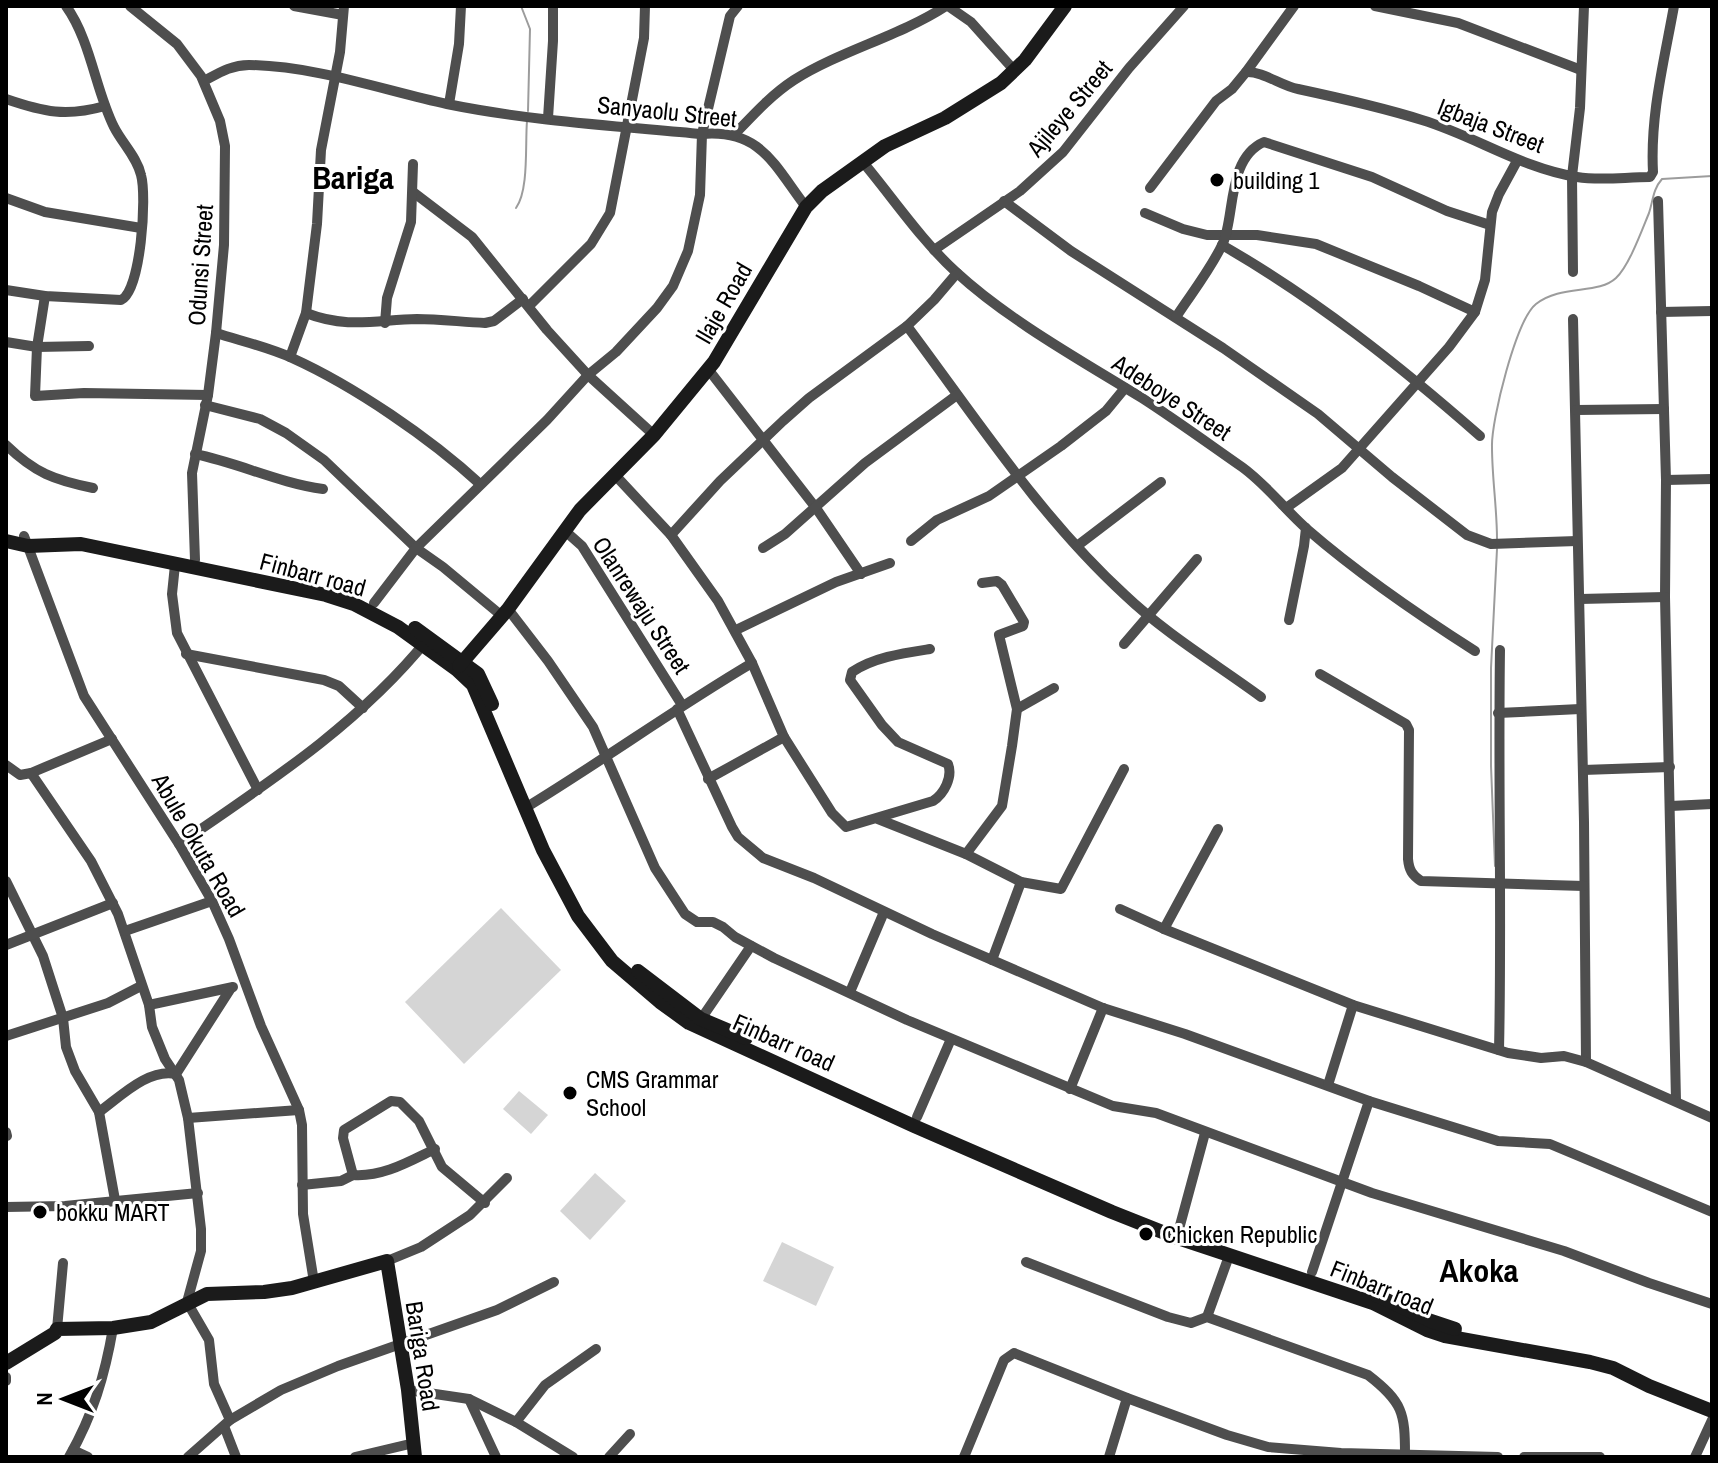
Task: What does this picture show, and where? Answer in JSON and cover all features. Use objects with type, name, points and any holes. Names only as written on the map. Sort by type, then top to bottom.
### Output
[{"type":"main road","name":"Ilaje Road","points":[[460,665],[505,613],[564,530],[654,435],[708,369],[806,207],[885,146],[945,118],[1001,83],[1025,60],[1065,6]]},
{"type":"main road","name":"Finbarr road","points":[[6,532],[26,541],[83,537],[329,589],[374,603],[484,683],[530,805],[586,912],[610,944],[656,987],[701,1019],[1115,1208],[1377,1295],[1448,1327],[1593,1353],[1617,1360],[1712,1401]]},
{"type":"main road","name":"Finbarr road","points":[[6,541],[81,544],[326,595],[354,604],[426,641]]},
{"type":"main road","name":"Finbarr road","points":[[460,665],[473,685],[533,828],[564,892],[612,961],[689,1023],[940,1138],[1229,1256],[1373,1303],[1436,1333],[1613,1368],[1712,1411]]},
{"type":"main road","points":[[6,1363],[42,1342],[57,1329],[113,1328],[151,1322],[207,1294],[264,1292],[314,1282],[387,1261]]},
{"type":"main road","name":"Bariga Road","points":[[387,1261],[408,1390],[414,1450]]},
{"type":"street","points":[[6,290],[45,296],[121,300],[131,290],[140,248],[144,192],[141,175],[105,106],[77,22],[66,6]]},
{"type":"street","name":"Odunsi Street","points":[[130,6],[177,44],[204,81],[220,121],[225,146],[224,245],[216,333],[192,473],[195,560]]},
{"type":"street","points":[[290,357],[306,313],[317,224],[321,150],[336,76],[344,11],[294,6]]},
{"type":"street","points":[[449,104],[459,44],[461,6]]},
{"type":"street","points":[[544,117],[553,6]]},
{"type":"street","points":[[306,313],[323,320],[359,325],[427,319],[494,321],[526,302],[591,244],[610,213],[644,38],[645,6]]},
{"type":"street","points":[[374,603],[416,548],[657,308],[682,270],[700,195],[702,134],[730,16],[738,6]]},
{"type":"street","points":[[734,135],[770,97],[795,80],[899,33],[947,6],[971,22],[1014,70]]},
{"type":"street","name":"Ajileye Street","points":[[934,250],[1020,191],[1063,152],[1129,68],[1184,6]]},
{"type":"street","points":[[1150,188],[1216,101],[1232,89],[1246,72],[1294,6]]},
{"type":"street","points":[[1375,6],[1458,23],[1581,70]]},
{"type":"street","points":[[1573,272],[1572,176],[1584,6]]},
{"type":"street","name":"Igbaja Street","points":[[1246,72],[1254,72],[1291,88],[1363,102],[1381,110],[1423,120],[1517,161],[1572,176],[1592,179],[1652,175],[1652,125],[1674,6]]},
{"type":"street","name":"Sanyaolu Street","points":[[204,81],[229,68],[247,65],[336,76],[449,104],[520,116],[734,135],[749,140],[764,153],[806,207]]},
{"type":"street","points":[[6,99],[63,113],[79,113],[105,106]]},
{"type":"street","points":[[1176,317],[1224,241],[1233,190],[1240,170],[1254,147],[1264,142],[1372,177],[1447,211],[1490,225]]},
{"type":"street","name":"Adeboye Street","points":[[862,161],[934,250],[957,273],[1093,369],[1172,417],[1260,481],[1306,528],[1399,601],[1475,651]]},
{"type":"street","points":[[1286,508],[1327,480],[1358,449],[1417,384],[1475,312],[1485,280],[1490,225],[1499,194],[1517,161]]},
{"type":"street","points":[[385,323],[387,298],[411,222],[413,164]]},
{"type":"street","points":[[413,192],[472,237],[588,375],[654,435]]},
{"type":"street","points":[[6,198],[45,212],[141,228]]},
{"type":"street","points":[[1004,201],[1071,251],[1176,317],[1318,414],[1467,535],[1496,544],[1577,541]]},
{"type":"street","points":[[1658,201],[1666,480],[1665,597],[1676,1101]]},
{"type":"street","points":[[1145,213],[1224,241],[1374,345],[1480,436]]},
{"type":"street","points":[[1224,241],[1285,238],[1316,244],[1475,312]]},
{"type":"street","points":[[671,535],[763,439],[809,398],[907,326],[957,273]]},
{"type":"street","points":[[45,296],[37,347],[35,396],[84,393],[206,400],[260,419],[324,460],[416,548],[505,613],[593,727],[655,868],[685,914],[697,922],[713,922],[751,946],[951,1039],[1113,1106],[1156,1113],[1342,1182],[1564,1251],[1712,1304]]},
{"type":"street","points":[[1661,312],[1712,311]]},
{"type":"street","points":[[1573,319],[1586,1062]]},
{"type":"street","points":[[907,326],[1017,476],[1103,574],[1148,616],[1261,697]]},
{"type":"street","points":[[216,333],[290,357],[348,389],[432,443],[480,484]]},
{"type":"street","points":[[6,342],[37,347],[89,346]]},
{"type":"street","points":[[708,369],[816,508],[861,574]]},
{"type":"street","points":[[911,541],[937,520],[978,502],[1090,425],[1125,388]]},
{"type":"street","points":[[763,548],[785,534],[865,463],[957,395]]},
{"type":"street","points":[[1576,410],[1664,409]]},
{"type":"street","points":[[6,445],[27,465],[45,476],[93,488]]},
{"type":"street","points":[[195,454],[230,462],[290,483],[323,489]]},
{"type":"street","points":[[615,475],[671,535],[698,570],[736,630],[784,737],[841,824],[850,827],[940,797],[949,778],[951,768],[948,764],[908,748],[889,734],[850,680],[850,674],[862,666],[899,654],[930,649]]},
{"type":"street","points":[[1666,480],[1712,479]]},
{"type":"street","points":[[1077,546],[1161,482]]},
{"type":"street","points":[[1289,620],[1306,528]]},
{"type":"street","name":"Olanrewaju Street","points":[[564,530],[582,546],[680,707],[708,779],[738,837],[763,858],[1103,1008],[1369,1101],[1498,1141],[1550,1144],[1712,1212]]},
{"type":"street","name":"Abule Okuta Road","points":[[26,541],[84,696],[212,901],[244,985],[299,1110],[303,1214],[314,1282]]},
{"type":"street","points":[[1124,644],[1197,559]]},
{"type":"street","points":[[736,630],[836,582],[890,563]]},
{"type":"street","points":[[175,565],[172,613],[186,654],[258,790]]},
{"type":"street","points":[[966,854],[1002,806],[1017,709],[999,635],[1023,626],[1024,618],[1002,585],[997,581],[982,583]]},
{"type":"street","points":[[1580,599],[1665,597]]},
{"type":"street","points":[[179,844],[258,790],[363,708],[426,641]]},
{"type":"street","points":[[1499,1050],[1496,883],[1500,650]]},
{"type":"street","points":[[186,654],[324,680],[339,686],[363,708]]},
{"type":"street","points":[[530,805],[752,663]]},
{"type":"street","points":[[1320,674],[1406,724],[1409,730],[1408,859],[1411,873],[1421,881],[1584,886]]},
{"type":"street","points":[[1017,709],[1054,688]]},
{"type":"street","points":[[1498,713],[1580,709]]},
{"type":"street","points":[[708,779],[784,737]]},
{"type":"street","points":[[6,765],[20,775],[31,773],[112,739]]},
{"type":"street","points":[[1583,770],[1670,767]]},
{"type":"street","points":[[878,819],[966,854],[1021,882],[1061,889],[1124,769]]},
{"type":"street","points":[[31,773],[75,835],[113,903],[149,1005],[152,1027],[165,1059],[176,1074],[188,1118],[198,1193],[201,1251],[187,1302],[209,1340],[214,1384],[236,1457]]},
{"type":"street","points":[[1671,806],[1712,804]]},
{"type":"street","points":[[1164,929],[1218,829]]},
{"type":"street","points":[[6,881],[34,934],[63,1018],[66,1047],[99,1112],[115,1200]]},
{"type":"street","points":[[992,960],[1021,882]]},
{"type":"street","points":[[125,931],[212,901]]},
{"type":"street","points":[[6,945],[113,903]]},
{"type":"street","points":[[1120,909],[1353,1005],[1499,1050],[1541,1058],[1564,1056],[1586,1062],[1712,1118]]},
{"type":"street","points":[[850,992],[884,912]]},
{"type":"street","points":[[701,1019],[751,946]]},
{"type":"street","points":[[149,1005],[244,985]]},
{"type":"street","points":[[6,1036],[108,1003],[141,986]]},
{"type":"street","points":[[176,1074],[231,988]]},
{"type":"street","points":[[1328,1085],[1353,1005]]},
{"type":"street","points":[[1070,1089],[1103,1008]]},
{"type":"street","points":[[917,1117],[951,1039]]},
{"type":"street","points":[[99,1112],[144,1081],[166,1072],[176,1074]]},
{"type":"street","points":[[353,1175],[343,1138],[344,1130],[391,1101],[400,1102],[419,1121],[442,1167],[485,1203]]},
{"type":"street","points":[[1312,1272],[1369,1101]]},
{"type":"street","points":[[188,1118],[299,1110]]},
{"type":"street","points":[[1179,1229],[1205,1133]]},
{"type":"street","points":[[302,1185],[341,1181],[353,1175],[369,1177],[387,1172],[435,1149]]},
{"type":"street","points":[[387,1261],[421,1247],[485,1203],[507,1178]]},
{"type":"street","points":[[6,1207],[65,1206],[198,1193]]},
{"type":"street","points":[[1207,1317],[1229,1256]]},
{"type":"street","points":[[1026,1262],[1116,1299],[1182,1321],[1191,1323],[1207,1317],[1368,1375],[1387,1391],[1402,1411],[1405,1455]]},
{"type":"street","points":[[57,1329],[63,1263]]},
{"type":"street","points":[[188,1457],[227,1423],[281,1390],[497,1310],[554,1282]]},
{"type":"street","points":[[88,1457],[71,1453],[97,1399],[113,1328]]},
{"type":"street","points":[[516,1422],[545,1385],[596,1349]]},
{"type":"street","points":[[964,1457],[1004,1360],[1014,1353],[1127,1398],[1268,1447],[1302,1451],[1498,1457]]},
{"type":"street","points":[[408,1390],[469,1399],[516,1422],[573,1457]]},
{"type":"street","points":[[1109,1457],[1127,1398]]},
{"type":"street","points":[[469,1399],[496,1457]]},
{"type":"street","points":[[1695,1457],[1712,1420]]},
{"type":"street","points":[[609,1457],[630,1434]]},
{"type":"street","points":[[355,1457],[414,1450]]},
{"type":"street","points":[[1524,1457],[1600,1457]]},
{"type":"shaded area","points":[[501,908],[561,970],[464,1064],[405,1002]]},
{"type":"shaded area","points":[[519,1091],[548,1115],[531,1134],[503,1109]]},
{"type":"shaded area","points":[[595,1173],[626,1201],[590,1240],[560,1211]]},
{"type":"shaded area","points":[[782,1242],[834,1267],[816,1306],[763,1281]]},
{"type":"waterway","points":[[521,6],[530,29],[528,111]]},
{"type":"waterway","points":[[516,208],[525,179],[527,121]]},
{"type":"waterway","points":[[1497,539],[1493,434],[1506,372],[1528,314],[1546,298],[1599,286],[1616,278],[1635,247],[1662,179],[1712,176]]},
{"type":"waterway","points":[[1495,866],[1491,668],[1497,549]]},
{"type":"place","name":"building 1","points":[[1217,180]]},
{"type":"place","name":"CMS Grammar School","points":[[570,1093]]},
{"type":"place","name":"bokku MART","points":[[40,1212]]},
{"type":"place","name":"Chicken Republic","points":[[1146,1234]]},
{"type":"district","name":"Bariga","points":[[353,177]]},
{"type":"district","name":"Akoka","points":[[1479,1270]]}]
